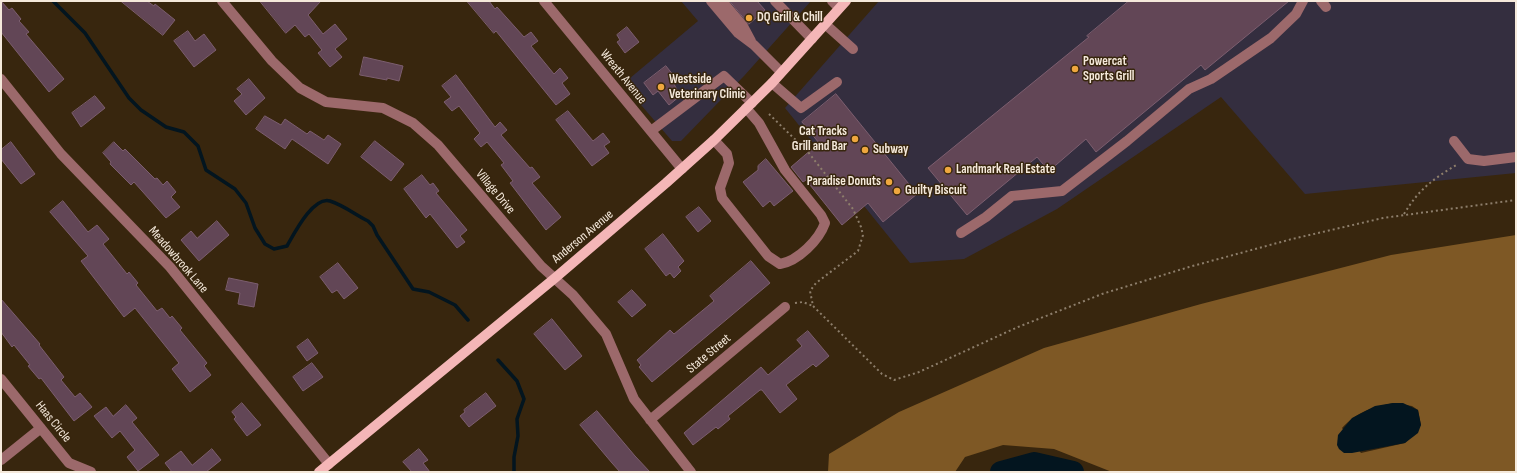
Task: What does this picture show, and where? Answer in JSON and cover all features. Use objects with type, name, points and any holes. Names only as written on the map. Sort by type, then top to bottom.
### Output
[{"type":"main road","name":"Anderson Avenue","points":[[319,472],[555,278],[682,169],[772,83],[825,24],[839,4]]},
{"type":"street","name":"Village Drive","points":[[222,1],[272,61],[300,88],[326,102],[383,108],[413,123],[438,145],[541,266],[573,295],[606,334],[634,399],[691,472]]},
{"type":"street","name":"Wreath Avenue","points":[[544,1],[682,169]]},
{"type":"street","points":[[711,1],[738,33],[754,45],[781,72]]},
{"type":"street","points":[[722,1],[743,26],[754,45]]},
{"type":"street","points":[[770,1],[778,5],[812,39]]},
{"type":"street","points":[[961,232],[986,217],[1012,196],[1062,191],[1121,146],[1189,89],[1211,79],[1271,38],[1296,14],[1302,1]]},
{"type":"street","points":[[825,24],[853,49]]},
{"type":"street","points":[[651,131],[724,76],[749,106],[784,170],[825,223],[822,232],[814,241],[789,262],[780,264],[768,256],[722,198],[720,188],[729,163],[727,154],[714,140]]},
{"type":"street","name":"Meadowbrook Lane","points":[[1,79],[61,154],[170,267],[329,464]]},
{"type":"street","points":[[772,83],[801,108],[837,82]]},
{"type":"street","points":[[1454,141],[1468,159],[1484,161],[1516,157]]},
{"type":"street","name":"State Street","points":[[650,420],[785,307]]},
{"type":"street","name":"Haas Circle","points":[[1,379],[69,463],[91,472]]},
{"type":"street","points":[[1,460],[41,428]]},
{"type":"path","points":[[769,114],[808,152],[853,209],[863,235],[858,251],[816,283],[810,291],[813,306]]},
{"type":"path","points":[[1404,214],[1414,197],[1436,178],[1468,159]]},
{"type":"path","points":[[785,307],[804,302],[813,306],[882,374],[894,380],[919,372],[1018,327],[1110,292],[1190,266],[1292,239],[1404,214],[1516,200]]},
{"type":"shaded area","points":[[681,1],[811,1],[744,76],[681,141],[672,141],[623,84],[698,21]]},
{"type":"shaded area","points":[[879,1],[1516,1],[1516,173],[1305,194],[1221,97],[1057,209],[964,259],[910,263],[785,108]]},
{"type":"shaded area","points":[[1516,235],[1516,472],[1112,472],[1054,449],[1003,445],[965,457],[955,472],[828,472],[829,454],[899,412],[1044,348],[1201,304],[1391,255]],"holes":[[[1393,403],[1412,406],[1418,410],[1421,425],[1405,443],[1361,453],[1342,428],[1359,414],[1371,409]]]},
{"type":"water","points":[[1403,403],[1418,410],[1421,425],[1418,433],[1405,443],[1352,453],[1344,453],[1339,449],[1337,445],[1338,435],[1352,418],[1375,406]]},
{"type":"building","points":[[1,1],[9,10],[12,8],[21,19],[19,21],[29,32],[26,34],[64,79],[49,92],[1,32]]},
{"type":"building","points":[[121,1],[147,1],[154,6],[155,4],[175,20],[163,35]]},
{"type":"building","points":[[260,1],[321,1],[308,15],[323,34],[335,24],[347,39],[335,49],[342,57],[330,67],[318,53],[322,50],[309,34],[305,37],[295,25],[286,33]]},
{"type":"building","points":[[467,1],[489,1],[495,9],[497,7],[524,37],[531,32],[538,41],[531,46],[554,74],[560,68],[568,78],[562,83],[570,94],[556,105],[496,31],[494,33]]},
{"type":"building","name":"DQ Grill & Chill","points":[[730,1],[757,1],[765,10],[749,24]]},
{"type":"building","points":[[1129,1],[1289,1],[1205,70],[1201,65],[1096,152],[1086,139],[1049,171],[1037,157],[967,215],[928,168],[1089,37],[1087,36]]},
{"type":"building","points":[[627,27],[639,42],[625,53],[617,42],[620,40],[617,35]]},
{"type":"building","points":[[188,31],[195,41],[204,34],[216,50],[194,67],[174,41]]},
{"type":"building","points":[[364,57],[403,66],[399,81],[360,75]]},
{"type":"building","name":"Westside Veterinary Clinic","points":[[666,66],[678,81],[674,84],[680,96],[669,105],[658,91],[653,95],[644,83]]},
{"type":"building","points":[[456,75],[495,127],[500,122],[507,130],[501,135],[530,168],[532,167],[540,177],[532,183],[561,217],[546,230],[510,183],[513,181],[501,165],[504,163],[487,142],[481,147],[474,139],[480,133],[459,106],[452,111],[444,102],[451,97],[442,86]]},
{"type":"building","points":[[249,79],[265,98],[246,115],[234,101],[242,94],[237,89]]},
{"type":"building","points":[[836,94],[917,194],[883,222],[868,203],[842,225],[806,180],[803,182],[791,167],[819,143],[802,122]]},
{"type":"building","points":[[95,96],[105,108],[81,127],[72,113]]},
{"type":"building","points":[[568,111],[593,141],[603,133],[610,142],[604,146],[609,153],[592,166],[556,120]]},
{"type":"building","points":[[265,116],[281,125],[285,119],[307,134],[310,131],[324,140],[328,135],[341,144],[328,164],[292,139],[285,149],[256,129]]},
{"type":"building","points":[[375,141],[404,164],[391,181],[361,157]]},
{"type":"building","points":[[11,142],[35,174],[21,184],[1,159],[1,150]]},
{"type":"building","points":[[114,142],[123,151],[125,149],[163,185],[167,181],[176,192],[171,197],[180,207],[166,218],[134,182],[131,185],[110,164],[111,162],[103,153]]},
{"type":"building","points":[[766,159],[793,191],[774,206],[770,201],[763,207],[743,182],[758,170],[758,166]]},
{"type":"building","points":[[422,175],[430,185],[433,183],[439,191],[436,193],[467,230],[460,236],[465,242],[457,248],[430,214],[426,218],[404,189]]},
{"type":"building","points":[[63,201],[88,232],[97,225],[109,239],[103,244],[127,274],[129,272],[138,283],[136,285],[157,311],[162,308],[170,318],[172,316],[182,328],[180,330],[207,363],[204,366],[211,375],[190,392],[172,369],[179,363],[135,308],[124,317],[81,261],[88,256],[50,212]]},
{"type":"building","points":[[699,207],[711,221],[698,232],[686,217]]},
{"type":"building","points":[[217,221],[229,235],[199,261],[181,240],[191,231],[197,238]]},
{"type":"building","points":[[663,234],[684,261],[678,267],[681,271],[674,278],[670,273],[666,276],[645,249]]},
{"type":"building","points":[[751,261],[770,283],[652,382],[639,367],[641,365],[637,360],[670,330],[674,334],[714,301],[710,296]]},
{"type":"building","points":[[338,263],[358,288],[344,299],[337,290],[332,293],[320,277]]},
{"type":"building","points":[[229,278],[258,284],[254,307],[238,304],[240,293],[226,290]]},
{"type":"building","points":[[632,290],[646,305],[632,317],[618,302]]},
{"type":"building","points":[[1,299],[40,344],[39,345],[64,377],[61,380],[75,397],[80,393],[92,407],[74,421],[41,378],[39,379],[28,366],[30,365],[14,345],[12,347],[1,332]]},
{"type":"building","points":[[552,319],[582,356],[565,370],[534,334]]},
{"type":"building","points":[[808,331],[829,356],[816,367],[813,364],[786,385],[797,399],[780,413],[762,390],[760,390],[728,416],[730,419],[718,429],[716,427],[693,445],[684,433],[761,367],[768,375],[802,346],[797,340]]},
{"type":"building","points":[[308,339],[318,353],[307,361],[297,347]]},
{"type":"building","points":[[312,363],[323,377],[303,391],[293,377]]},
{"type":"building","points":[[486,393],[496,406],[469,427],[460,416],[465,412],[464,410]]},
{"type":"building","points":[[242,403],[261,425],[247,436],[234,419],[236,417],[232,412]]},
{"type":"building","points":[[126,405],[137,418],[132,422],[159,455],[138,471],[127,457],[135,450],[120,431],[112,438],[94,416],[106,407],[113,416]]},
{"type":"building","points":[[597,411],[650,472],[620,472],[612,463],[580,425]]},
{"type":"building","points":[[212,449],[221,460],[206,472],[172,472],[165,463],[181,451],[192,465]]},
{"type":"building","points":[[419,449],[428,460],[423,463],[430,472],[412,472],[403,462]]},
{"type":"waterway","points":[[53,1],[85,33],[129,98],[141,110],[166,127],[184,132],[198,146],[206,170],[235,189],[246,203],[255,228],[265,244],[274,249],[287,246],[299,225],[311,210],[317,204],[324,201],[330,201],[368,221],[373,226],[377,235],[413,289],[429,292],[455,305],[468,320]]},
{"type":"waterway","points":[[498,360],[517,381],[524,399],[517,419],[518,436],[514,457],[514,472]]},
{"type":"waterway","points":[[1001,472],[1034,463],[1073,472]]},
{"type":"place","name":"DQ Grill & Chill","points":[[749,18]]},
{"type":"place","name":"Powercat Sports Grill","points":[[1075,69]]},
{"type":"place","name":"Westside Veterinary Clinic","points":[[661,87]]},
{"type":"place","name":"Cat Tracks Grill and Bar","points":[[855,139]]},
{"type":"place","name":"Subway","points":[[865,150]]},
{"type":"place","name":"Landmark Real Estate","points":[[948,170]]},
{"type":"place","name":"Paradise Donuts","points":[[889,182]]},
{"type":"place","name":"Guilty Biscuit","points":[[897,191]]}]
